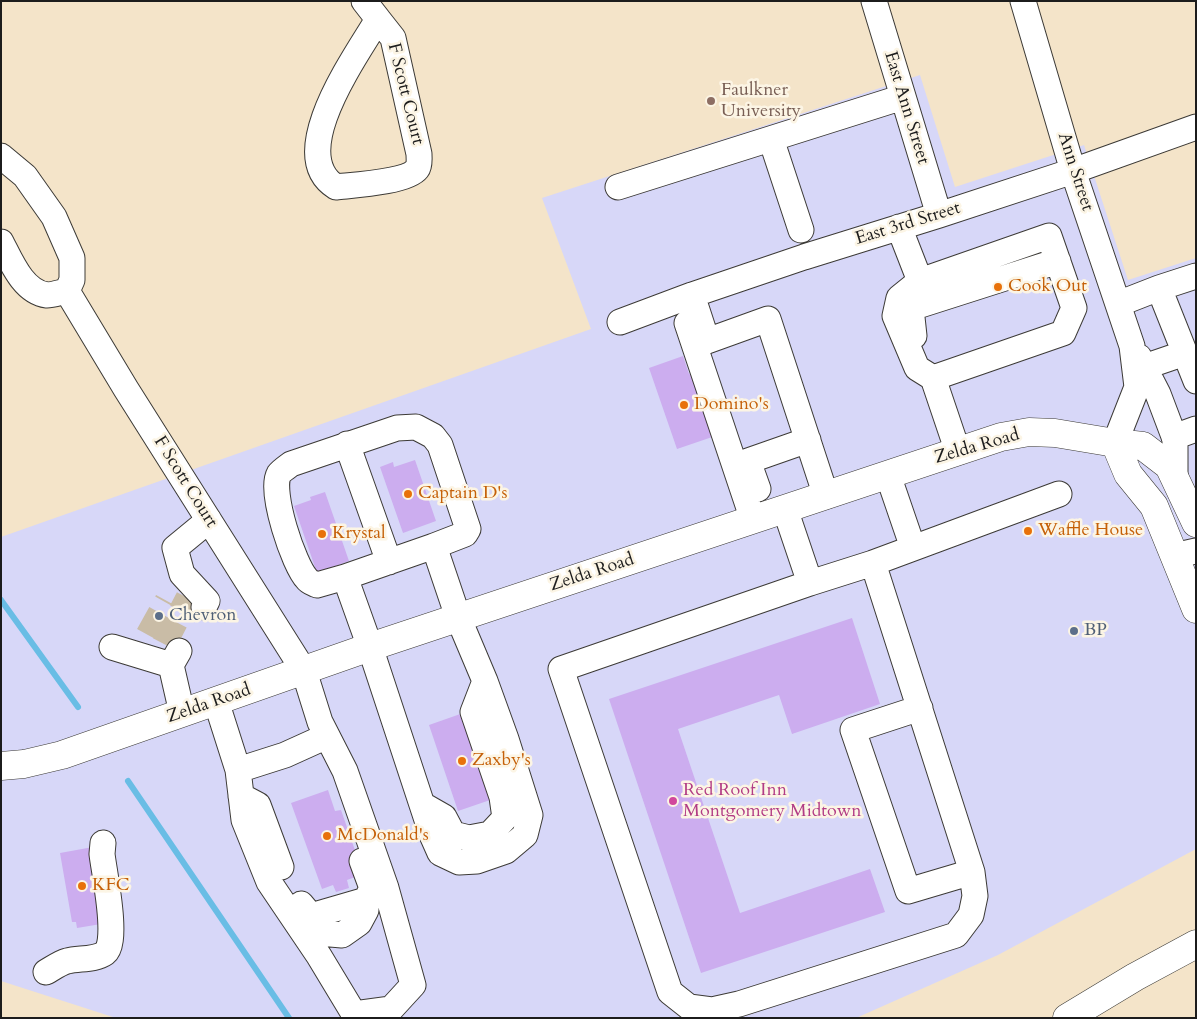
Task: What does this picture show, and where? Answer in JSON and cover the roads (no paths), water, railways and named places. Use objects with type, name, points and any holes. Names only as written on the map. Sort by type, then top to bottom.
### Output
[{"type":"main road","name":"Zelda Road","points":[[1,766],[24,764],[62,755],[458,617],[1001,437],[1029,432],[1055,433],[1143,446],[1169,466],[1175,479]]},
{"type":"main road","points":[[1115,443],[1128,474],[1154,506],[1185,553],[1196,609]]},
{"type":"main road","name":"Ann Street","points":[[1175,479],[1195,521]]},
{"type":"main road","points":[[1066,1018],[1196,944]]},
{"type":"street","name":"East Ann Street","points":[[874,1],[939,215]]},
{"type":"street","name":"Ann Street","points":[[1023,1],[1073,171],[1131,342],[1158,394],[1185,433],[1175,479]]},
{"type":"street","name":"F Scott Court","points":[[371,10],[394,38],[420,154],[420,164],[417,170],[406,177],[336,187],[324,177],[318,164],[317,142],[321,124],[371,10]]},
{"type":"street","points":[[618,187],[903,98]]},
{"type":"street","name":"East 3rd Street","points":[[620,322],[804,256],[939,215],[1073,171],[1196,126]]},
{"type":"street","points":[[771,139],[800,230]]},
{"type":"street","points":[[1,156],[25,176],[54,217],[72,258],[72,280],[67,291],[48,295],[29,287],[17,274],[1,242]]},
{"type":"street","points":[[899,227],[920,281]]},
{"type":"street","points":[[925,373],[1063,333],[1074,308],[1049,236],[920,281],[899,298],[895,316],[925,373],[958,452]]},
{"type":"street","points":[[925,373],[911,308],[1058,262]]},
{"type":"street","points":[[1118,304],[1196,276]]},
{"type":"street","points":[[1144,367],[1192,369],[1159,288]]},
{"type":"street","name":"F Scott Court","points":[[67,291],[126,389],[304,671],[320,722],[345,771],[386,888],[413,985],[391,1009],[354,1014],[319,956],[269,882],[244,820],[241,796]]},
{"type":"street","points":[[686,297],[707,341],[768,319],[826,496]]},
{"type":"street","points":[[686,297],[768,515],[810,583]]},
{"type":"street","name":"Ann Street","points":[[1115,443],[1137,387],[1131,342]]},
{"type":"street","points":[[416,427],[433,436],[440,445],[468,529],[465,534],[434,546],[317,585],[307,580],[301,571],[291,546],[280,512],[276,490],[279,475],[291,464],[347,444],[397,428],[416,427]]},
{"type":"street","points":[[768,515],[748,461],[808,440]]},
{"type":"street","points":[[347,444],[389,562]]},
{"type":"street","points":[[888,475],[913,548]]},
{"type":"street","points":[[873,562],[972,872],[975,896],[971,915],[956,935],[739,1004],[712,1010],[689,1007],[670,992],[561,670],[913,548],[1059,494]]},
{"type":"street","points":[[188,591],[175,548],[209,520]]},
{"type":"street","points":[[345,577],[432,835],[440,853],[459,862],[477,861],[506,851],[525,835],[530,815],[506,739],[485,681],[458,617],[434,546]]},
{"type":"street","points":[[112,647],[159,651],[182,713]]},
{"type":"street","points":[[216,701],[238,770],[241,796],[258,805],[285,878],[310,916],[366,900],[372,888],[335,786],[345,771]]},
{"type":"street","points":[[920,708],[853,730],[908,891],[972,872]]},
{"type":"street","points":[[238,770],[285,755],[327,736]]},
{"type":"street","points":[[46,972],[66,961],[98,956],[109,949],[112,931],[102,854],[103,843]]},
{"type":"waterway","points":[[1,600],[78,707]]},
{"type":"waterway","points":[[128,781],[289,1018]]},
{"type":"tunnel","points":[[164,644],[188,598]]},
{"type":"tunnel","points":[[148,635],[167,601]]},
{"type":"place","name":"Faulkner University","points":[[711,101]]},
{"type":"place","name":"Cook Out","points":[[998,287]]},
{"type":"place","name":"Domino's","points":[[684,405]]},
{"type":"place","name":"Captain D's","points":[[408,494]]},
{"type":"place","name":"Waffle House","points":[[1028,531]]},
{"type":"place","name":"Krystal","points":[[322,534]]},
{"type":"place","name":"Chevron","points":[[159,616]]},
{"type":"place","name":"BP","points":[[1074,631]]},
{"type":"place","name":"Zaxby's","points":[[462,761]]},
{"type":"place","name":"Red Roof Inn Montgomery Midtown","points":[[673,801]]},
{"type":"place","name":"McDonald's","points":[[327,836]]},
{"type":"place","name":"KFC","points":[[82,886]]}]
